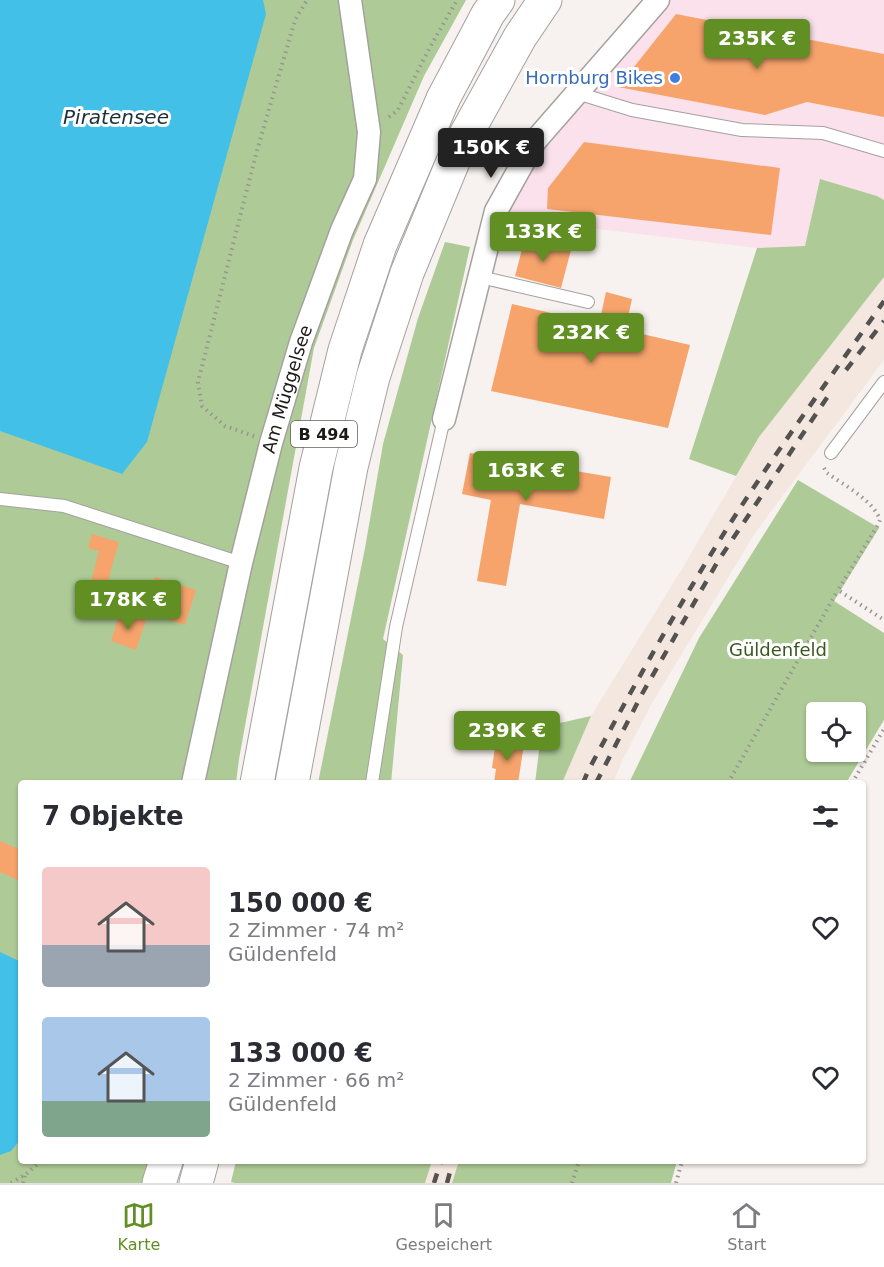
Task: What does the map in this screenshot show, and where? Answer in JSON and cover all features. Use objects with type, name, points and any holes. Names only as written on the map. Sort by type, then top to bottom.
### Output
[{"type":"main road","name":"B 494","points":[[258,780],[316,468],[345,350],[380,245],[443,99],[488,14],[498,0]]},
{"type":"main road","name":"B 494","points":[[293,780],[351,467],[373,377],[407,273],[459,147],[520,37],[545,0]]},
{"type":"main road","points":[[159,1183],[165,1164]]},
{"type":"main road","points":[[196,1183],[201,1164]]},
{"type":"street","name":"Am Müggelsee","points":[[195,780],[241,563],[271,443],[301,342],[342,230],[365,179],[369,132],[350,0]]},
{"type":"street","points":[[444,419],[496,211],[535,141],[658,0]]},
{"type":"lane","points":[[577,93],[632,110],[742,130],[823,133],[884,151]]},
{"type":"lane","points":[[480,277],[588,302]]},
{"type":"lane","points":[[831,453],[884,382]]},
{"type":"lane","points":[[372,780],[396,627],[444,419]]},
{"type":"lane","points":[[0,499],[64,506],[241,563]]},
{"type":"path","points":[[271,443],[225,426],[202,406],[198,382],[260,143],[296,20],[307,0]]},
{"type":"path","points":[[369,132],[398,110],[429,49],[458,0]]},
{"type":"path","points":[[730,780],[837,590],[880,520],[872,506],[827,473],[822,465],[831,453]]},
{"type":"path","points":[[837,590],[884,620]]},
{"type":"path","points":[[854,780],[884,729]]},
{"type":"path","points":[[12,1183],[38,1164]]},
{"type":"path","points":[[572,1183],[578,1164]]},
{"type":"path","points":[[676,1183],[681,1164]]},
{"type":"path","points":[[23,1183],[26,1174]]},
{"type":"shaded area","points":[[669,0],[884,0],[884,200],[820,179],[805,246],[757,248],[506,218],[538,155]]},
{"type":"shaded area","points":[[884,277],[884,360],[755,533],[651,705],[614,780],[563,780],[591,716],[682,569],[759,437]]},
{"type":"shaded area","points":[[431,1164],[458,1164],[452,1183],[425,1183]]},
{"type":"green space","points":[[0,0],[466,0],[424,76],[353,240],[314,348],[236,780],[18,780],[18,1164],[151,1164],[145,1183],[0,1183]]},
{"type":"green space","points":[[820,179],[884,200],[884,277],[759,437],[736,476],[689,459],[757,248],[805,246]]},
{"type":"green space","points":[[445,242],[470,247],[383,639],[403,655],[391,780],[319,780],[365,548],[383,444],[418,318]]},
{"type":"green space","name":"Güldenfeld","points":[[798,480],[879,528],[834,601],[884,633],[884,720],[866,750],[866,702],[806,702],[806,762],[859,762],[848,780],[630,780],[699,638]]},
{"type":"green space","points":[[591,716],[563,780],[535,780],[542,727]]},
{"type":"green space","points":[[235,1164],[431,1164],[425,1183],[231,1182]]},
{"type":"green space","points":[[458,1164],[676,1164],[671,1183],[452,1183]]},
{"type":"water","name":"Piratensee","points":[[0,0],[263,0],[266,14],[147,442],[122,474],[0,431]]},
{"type":"water","points":[[0,952],[18,961],[18,1143],[11,1151],[0,1155]]},
{"type":"building","points":[[676,14],[884,54],[884,117],[807,102],[765,115],[618,87]]},
{"type":"building","points":[[584,142],[780,168],[771,235],[547,209],[548,188]]},
{"type":"building","points":[[525,238],[571,250],[561,288],[515,276]]},
{"type":"building","points":[[606,292],[632,299],[625,330],[690,345],[668,428],[491,391],[512,304],[599,324]]},
{"type":"building","points":[[470,453],[611,477],[604,519],[520,504],[506,586],[477,581],[491,500],[462,494]]},
{"type":"building","points":[[92,534],[119,542],[105,591],[95,589],[97,584],[91,582],[99,551],[88,548]]},
{"type":"building","points":[[155,577],[196,590],[185,625],[144,612]]},
{"type":"building","points":[[120,612],[146,620],[136,650],[111,641]]},
{"type":"building","points":[[496,740],[524,744],[518,780],[494,780],[496,769],[492,768]]},
{"type":"building","points":[[0,841],[18,849],[18,880],[0,872]]},
{"type":"railway","points":[[584,780],[655,649],[726,530],[884,301]]},
{"type":"railway","points":[[846,370],[884,321]]},
{"type":"railway","points":[[598,780],[642,694],[718,561],[832,390]]},
{"type":"railway","points":[[434,1183],[440,1164]]},
{"type":"railway","points":[[447,1183],[452,1164]]},
{"type":"place","name":"Hornburg Bikes","points":[[675,78]]}]
